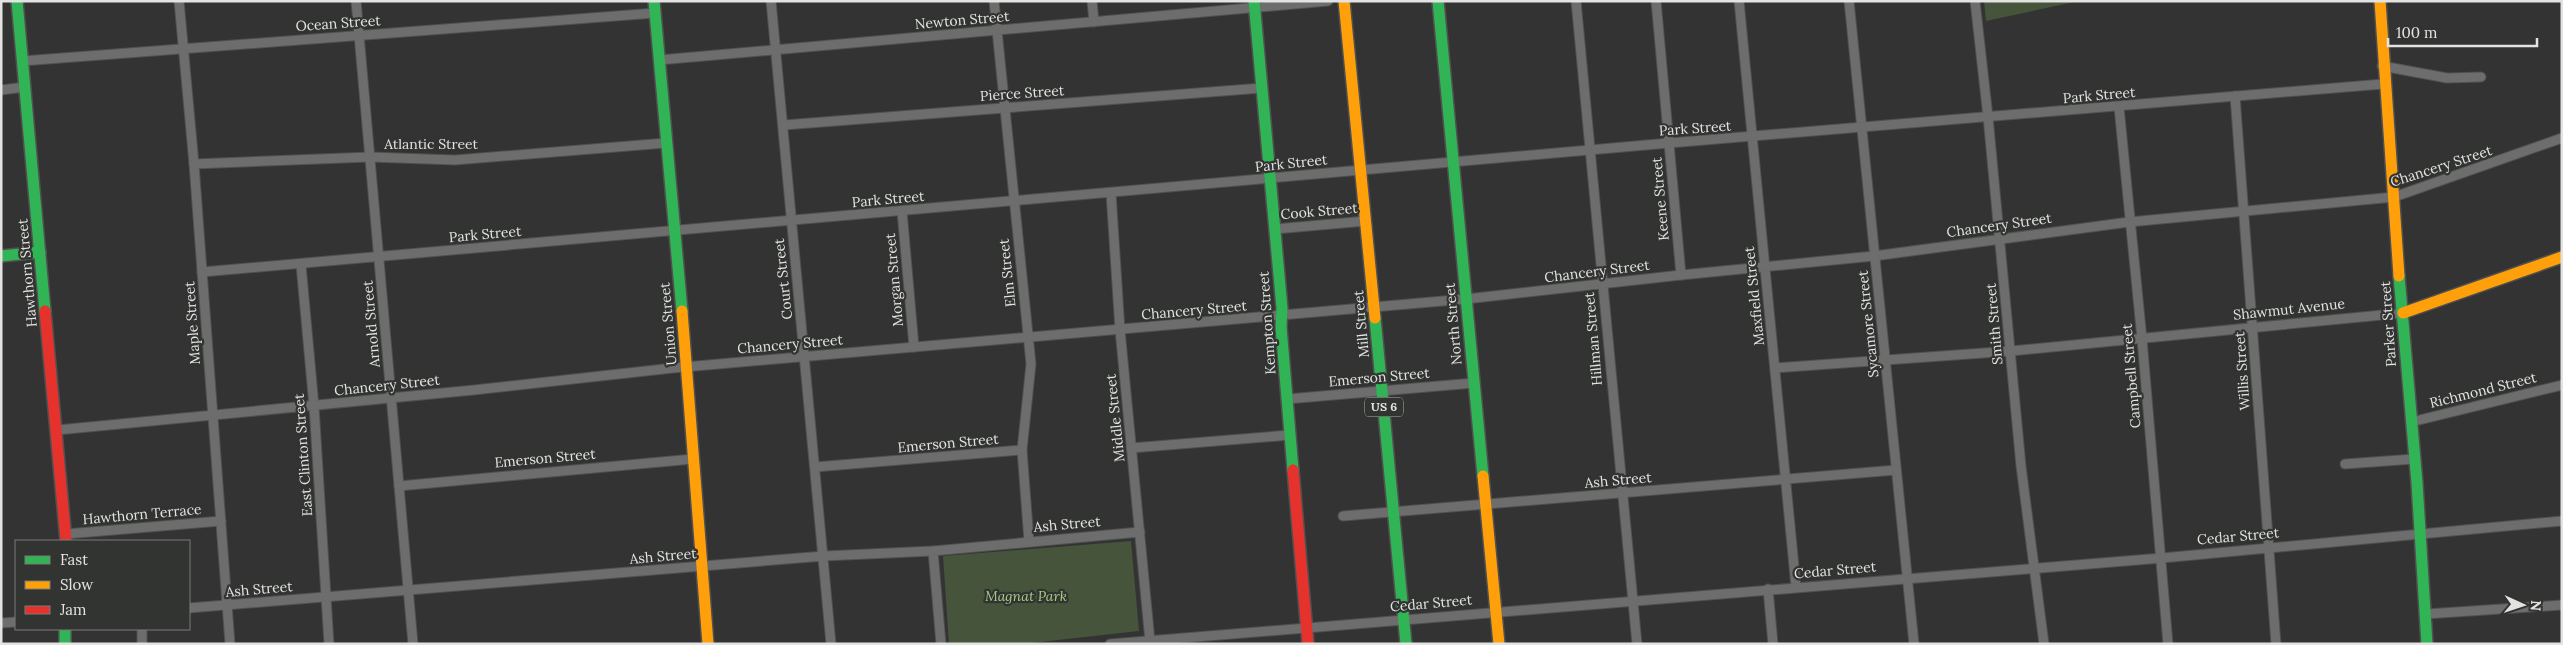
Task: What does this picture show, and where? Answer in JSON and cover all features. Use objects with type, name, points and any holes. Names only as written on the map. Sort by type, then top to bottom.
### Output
[{"type":"main road","name":"Hawthorn Street","points":[[17,1],[66,538]]},
{"type":"main road","name":"Mill Street","points":[[1344,1],[1406,644]]},
{"type":"main road","name":"North Street","points":[[1438,1],[1499,644]]},
{"type":"main road","name":"Parker Street","points":[[2380,1],[2383,84],[2394,197],[2427,644]]},
{"type":"main road","name":"Kempton Street","points":[[1254,4],[1271,179],[1287,399],[1308,644]]},
{"type":"main road","name":"Union Street","points":[[654,7],[687,367],[708,644]]},
{"type":"main road","points":[[1,256],[40,252]]},
{"type":"main road","name":"Shawmut Avenue","points":[[2403,313],[2562,256]]},
{"type":"main road","points":[[65,644],[66,630]]},
{"type":"street","name":"Maple Street","points":[[179,1],[194,164],[230,644]]},
{"type":"street","name":"Arnold Street","points":[[356,1],[413,644]]},
{"type":"street","name":"Court Street","points":[[771,1],[831,644]]},
{"type":"street","name":"Elm Street","points":[[994,1],[1031,381],[1022,450],[1029,541]]},
{"type":"street","points":[[1092,1],[1094,22]]},
{"type":"street","name":"Newton Street","points":[[659,60],[1094,22],[1254,4],[1328,1]]},
{"type":"street","name":"Hillman Street","points":[[1576,1],[1621,493],[1634,601],[1637,644]]},
{"type":"street","name":"Keene Street","points":[[1656,1],[1681,274]]},
{"type":"street","name":"Maxfield Street","points":[[1739,1],[1796,587]]},
{"type":"street","name":"Sycamore Street","points":[[1849,1],[1914,644]]},
{"type":"street","name":"Smith Street","points":[[1975,1],[1988,117],[2021,466],[2044,644]]},
{"type":"street","name":"Ocean Street","points":[[22,61],[359,35],[654,7]]},
{"type":"street","points":[[2382,66],[2447,78],[2481,77]]},
{"type":"street","name":"Park Street","points":[[202,272],[301,265],[1669,143],[1753,138],[2383,84]]},
{"type":"street","points":[[1,90],[25,87]]},
{"type":"street","name":"Pierce Street","points":[[784,125],[1262,88]]},
{"type":"street","name":"Willis Street","points":[[2235,96],[2276,644]]},
{"type":"street","name":"Campbell Street","points":[[2119,107],[2162,558],[2168,644]]},
{"type":"street","name":"Chancery Street","points":[[57,430],[314,406],[687,367],[1282,317],[1466,299],[1602,285],[1681,274],[1764,268],[1874,256],[2129,222],[2394,197],[2562,138]]},
{"type":"street","name":"Atlantic Street","points":[[194,164],[370,156],[455,160],[666,143]]},
{"type":"street","name":"Middle Street","points":[[1111,193],[1120,330],[1150,641]]},
{"type":"street","name":"Morgan Street","points":[[902,211],[914,347]]},
{"type":"street","name":"Cook Street","points":[[1275,229],[1366,221]]},
{"type":"street","name":"East Clinton Street","points":[[301,265],[314,406],[328,598],[329,644]]},
{"type":"street","name":"Shawmut Avenue","points":[[2011,351],[2403,313]]},
{"type":"street","points":[[1775,368],[2011,351]]},
{"type":"street","name":"Emerson Street","points":[[1287,399],[1474,383]]},
{"type":"street","name":"Richmond Street","points":[[2411,422],[2562,385]]},
{"type":"street","points":[[1131,448],[1290,435]]},
{"type":"street","name":"Emerson Street","points":[[815,467],[1022,450]]},
{"type":"street","name":"Emerson Street","points":[[399,486],[693,459]]},
{"type":"street","points":[[2346,464],[2414,459]]},
{"type":"street","name":"Ash Street","points":[[1343,516],[1896,470]]},
{"type":"street","name":"Hawthorn Terrace","points":[[66,538],[221,521]]},
{"type":"street","name":"Cedar Street","points":[[1110,644],[1908,577],[2162,558],[2562,521]]},
{"type":"street","name":"Ash Street","points":[[190,608],[824,556],[933,551],[1140,532]]},
{"type":"street","points":[[933,551],[941,644]]},
{"type":"street","points":[[1768,589],[1773,644]]},
{"type":"street","points":[[2426,614],[2562,604]]},
{"type":"street","points":[[1,622],[15,622]]},
{"type":"street","points":[[142,630],[142,644]]},
{"type":"green space","points":[[1984,1],[2079,1],[1986,21]]},
{"type":"green space","name":"Magnat Park","points":[[1131,541],[1139,631],[1022,644],[949,644],[943,556]]},
{"type":"traffic: fast","points":[[17,1],[45,311]]},
{"type":"traffic: fast","points":[[654,1],[682,311]]},
{"type":"traffic: fast","points":[[1254,1],[1282,308],[1281,327],[1293,470]]},
{"type":"traffic: fast","points":[[1438,1],[1483,476]]},
{"type":"traffic: fast","points":[[1,256],[40,252]]},
{"type":"traffic: fast","points":[[2399,276],[2417,483],[2427,644]]},
{"type":"traffic: fast","points":[[1375,318],[1406,644]]},
{"type":"traffic: fast","points":[[65,630],[65,644]]},
{"type":"traffic: slow","points":[[1344,1],[1375,318]]},
{"type":"traffic: slow","points":[[2380,1],[2399,276]]},
{"type":"traffic: slow","points":[[2403,313],[2562,257]]},
{"type":"traffic: slow","points":[[682,311],[708,644]]},
{"type":"traffic: slow","points":[[1483,476],[1499,644]]},
{"type":"traffic: jam","points":[[45,311],[66,540]]},
{"type":"traffic: jam","points":[[1293,470],[1308,644]]}]
